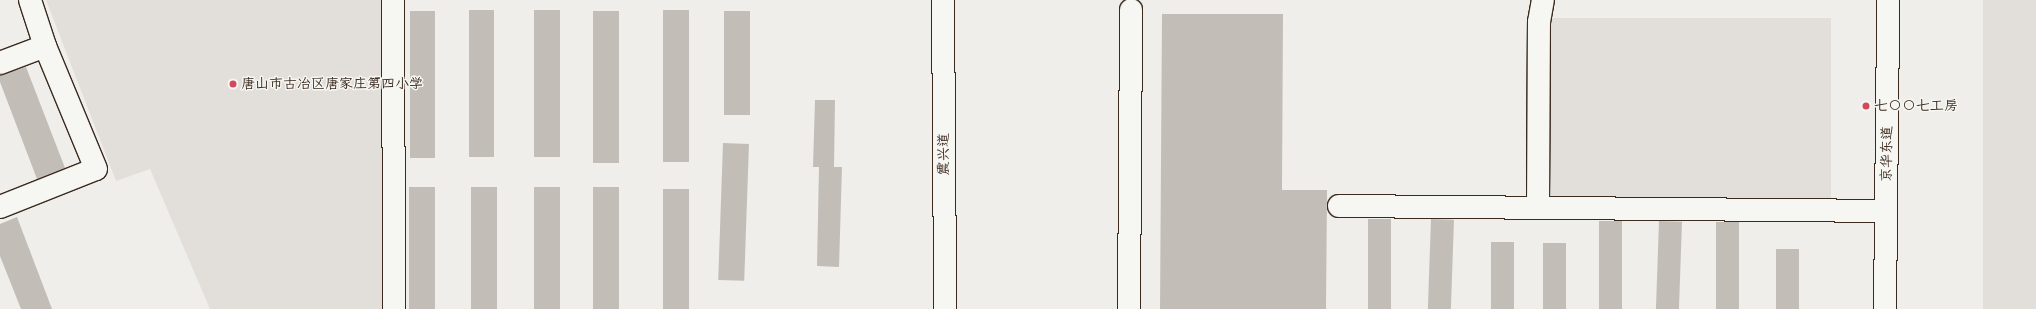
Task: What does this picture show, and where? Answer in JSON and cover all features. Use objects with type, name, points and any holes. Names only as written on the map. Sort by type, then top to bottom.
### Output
[{"type":"street","points":[[0,207],[96,169],[45,46],[30,0]]},
{"type":"street","points":[[393,0],[394,309]]},
{"type":"street","name":"震兴道","points":[[943,0],[945,309]]},
{"type":"street","points":[[1538,208],[1539,22],[1543,0]]},
{"type":"street","name":"京华东道","points":[[1885,309],[1888,0]]},
{"type":"street","points":[[1129,309],[1131,10]]},
{"type":"street","points":[[0,63],[45,46]]},
{"type":"street","points":[[1339,206],[1886,211]]},
{"type":"shaded area","name":"唐山市古冶区唐家庄第四小学","points":[[46,0],[386,0],[387,309],[210,309],[150,169],[116,181]]},
{"type":"shaded area","points":[[1983,0],[2036,0],[2036,309],[1983,309]]},
{"type":"shaded area","points":[[1551,18],[1831,18],[1831,198],[1551,198]]},
{"type":"building","points":[[469,10],[494,10],[494,157],[469,157]]},
{"type":"building","points":[[534,10],[560,10],[560,157],[534,157]]},
{"type":"building","points":[[663,10],[689,10],[689,162],[663,162]]},
{"type":"building","points":[[410,11],[435,11],[435,158],[410,158]]},
{"type":"building","points":[[593,11],[619,11],[619,163],[593,163]]},
{"type":"building","points":[[724,11],[750,11],[750,115],[724,115]]},
{"type":"building","points":[[1162,14],[1283,14],[1282,190],[1327,190],[1326,309],[1160,309]]},
{"type":"building","points":[[26,67],[65,168],[37,179],[0,82],[0,75]]},
{"type":"building","points":[[815,100],[835,100],[834,167],[842,167],[839,267],[817,266],[819,167],[813,167]]},
{"type":"building","points":[[723,143],[749,144],[744,281],[718,280]]},
{"type":"building","points":[[409,187],[435,187],[435,309],[409,309]]},
{"type":"building","points":[[471,187],[497,187],[497,309],[471,309]]},
{"type":"building","points":[[534,187],[560,187],[560,309],[534,309]]},
{"type":"building","points":[[593,187],[619,187],[619,309],[593,309]]},
{"type":"building","points":[[663,189],[689,189],[689,309],[663,309]]},
{"type":"building","points":[[17,217],[52,309],[21,309],[0,256],[0,224]]},
{"type":"building","points":[[1368,219],[1391,219],[1391,309],[1368,309]]},
{"type":"building","points":[[1431,219],[1454,220],[1451,309],[1428,309]]},
{"type":"building","points":[[1599,221],[1622,221],[1622,309],[1599,309]]},
{"type":"building","points":[[1659,221],[1682,222],[1679,309],[1656,309]]},
{"type":"building","points":[[1716,222],[1739,222],[1739,309],[1716,309]]},
{"type":"building","points":[[1491,242],[1514,242],[1514,309],[1491,309]]},
{"type":"building","points":[[1543,243],[1566,243],[1566,309],[1543,309]]},
{"type":"building","points":[[1776,249],[1799,249],[1799,309],[1776,309]]},
{"type":"place","name":"唐山市古冶区唐家庄第四小学","points":[[233,84]]},
{"type":"place","name":"七〇〇七工房","points":[[1866,106]]}]
